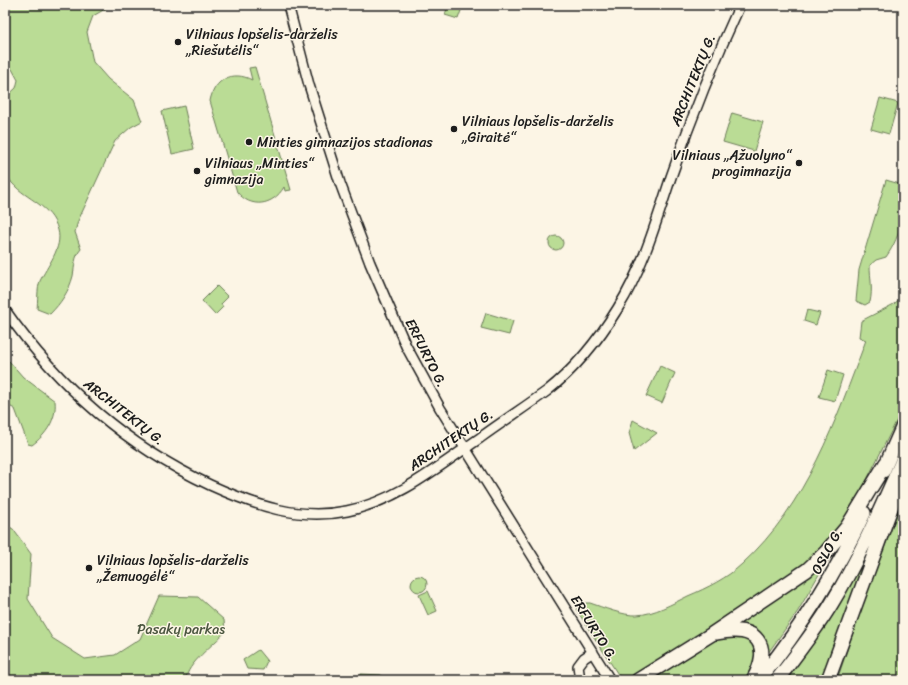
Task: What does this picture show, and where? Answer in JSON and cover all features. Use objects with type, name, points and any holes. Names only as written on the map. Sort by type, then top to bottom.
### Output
[{"type":"highway","name":"OSLO G.","points":[[759,680],[789,642],[832,577],[852,538],[903,426]]},
{"type":"highway","name":"OSLO G.","points":[[777,680],[812,634],[843,583],[876,521],[903,460]]},
{"type":"highway","points":[[638,680],[786,586],[807,570],[826,552],[847,528],[886,463]]},
{"type":"highway","points":[[828,680],[903,476]]},
{"type":"highway","points":[[712,634],[742,631],[749,633],[756,638],[761,646],[763,654],[762,660],[753,680]]},
{"type":"street","name":"ERFURTO G.","points":[[288,5],[309,85],[334,165],[370,263],[409,352],[440,408],[610,680]]},
{"type":"street","name":"ARCHITEKTŲ G.","points":[[5,310],[19,330],[56,374],[92,408],[123,433],[157,457],[193,477],[263,507],[288,512],[314,514],[336,513],[360,508],[396,493],[465,448],[547,391],[562,378],[593,344],[620,305],[644,256],[694,115],[740,5]]},
{"type":"street","points":[[580,680],[578,666],[584,658],[593,652]]},
{"type":"green space","points":[[5,5],[112,5],[93,16],[87,32],[93,62],[108,79],[134,100],[142,121],[131,127],[115,141],[78,221],[75,232],[81,249],[76,258],[73,276],[69,287],[58,306],[50,314],[37,309],[38,291],[40,281],[54,257],[59,237],[58,230],[50,214],[12,183],[8,176],[6,167],[4,142],[5,98],[16,88],[18,80],[12,69],[5,64]]},
{"type":"green space","points":[[448,5],[463,5],[458,19],[445,15]]},
{"type":"green space","points":[[255,67],[291,190],[285,191],[284,187],[274,198],[262,203],[249,201],[237,192],[210,101],[212,93],[225,78],[238,76],[252,80],[249,68]]},
{"type":"green space","points":[[880,98],[898,103],[889,134],[871,129]]},
{"type":"green space","points":[[184,106],[194,149],[172,154],[162,111]]},
{"type":"green space","points":[[732,113],[763,122],[754,151],[723,142]]},
{"type":"green space","points":[[886,180],[903,185],[901,222],[896,240],[886,257],[876,260],[870,265],[871,297],[870,302],[865,305],[856,301],[859,270]]},
{"type":"green space","points":[[556,236],[561,238],[563,243],[561,248],[556,250],[551,248],[549,243],[551,238]]},
{"type":"green space","points":[[217,286],[228,297],[221,304],[223,307],[215,315],[202,301]]},
{"type":"green space","points":[[903,296],[903,408],[845,523],[824,550],[751,605],[632,677],[628,678],[619,676],[576,609],[584,603],[590,603],[613,611],[632,615],[650,613],[709,586],[730,574],[742,564],[765,541],[785,515],[817,460],[831,430],[866,340],[859,337],[861,321],[894,304]]},
{"type":"green space","points":[[807,310],[820,313],[816,325],[804,321]]},
{"type":"green space","points":[[486,313],[513,321],[509,335],[481,328]]},
{"type":"green space","points":[[9,361],[23,377],[55,401],[54,414],[50,426],[32,445],[28,444],[15,409],[5,404],[5,363]]},
{"type":"green space","points":[[660,366],[675,373],[662,403],[646,396]]},
{"type":"green space","points":[[828,370],[843,375],[835,401],[819,397]]},
{"type":"green space","points":[[633,420],[657,433],[634,451],[629,433]]},
{"type":"green space","points":[[903,499],[902,680],[837,680],[862,606]]},
{"type":"green space","name":"Pasakų parkas","points":[[5,524],[13,529],[31,554],[28,599],[52,638],[85,659],[115,655],[140,639],[159,596],[198,597],[224,620],[225,632],[191,667],[187,674],[186,680],[5,680]]},
{"type":"green space","points":[[868,552],[821,680],[786,680],[829,618]]},
{"type":"green space","points":[[826,562],[798,611],[768,653],[765,645],[731,626],[791,589]]},
{"type":"green space","points":[[419,576],[425,578],[427,584],[425,590],[419,592],[413,590],[411,584],[413,578]]},
{"type":"green space","points":[[428,591],[437,611],[428,615],[419,595]]},
{"type":"green space","points":[[732,634],[757,644],[756,664],[745,680],[648,680],[717,638]]},
{"type":"green space","points":[[258,650],[267,661],[263,670],[247,669],[243,660]]},
{"type":"green space","points":[[361,674],[381,675],[381,680],[361,680]]},
{"type":"place","name":"Vilniaus lopšelis-darželis „Riešutėlis“","points":[[178,42]]},
{"type":"place","name":"Vilniaus lopšelis-darželis „Giraitė“","points":[[454,129]]},
{"type":"place","name":"Minties gimnazijos stadionas","points":[[249,142]]},
{"type":"place","name":"Vilniaus „Ąžuolyno“ progimnazija","points":[[799,163]]},
{"type":"place","name":"Vilniaus „Minties“ gimnazija","points":[[197,171]]},
{"type":"place","name":"Vilniaus lopšelis-darželis „Žemuogėlė“","points":[[89,568]]}]
